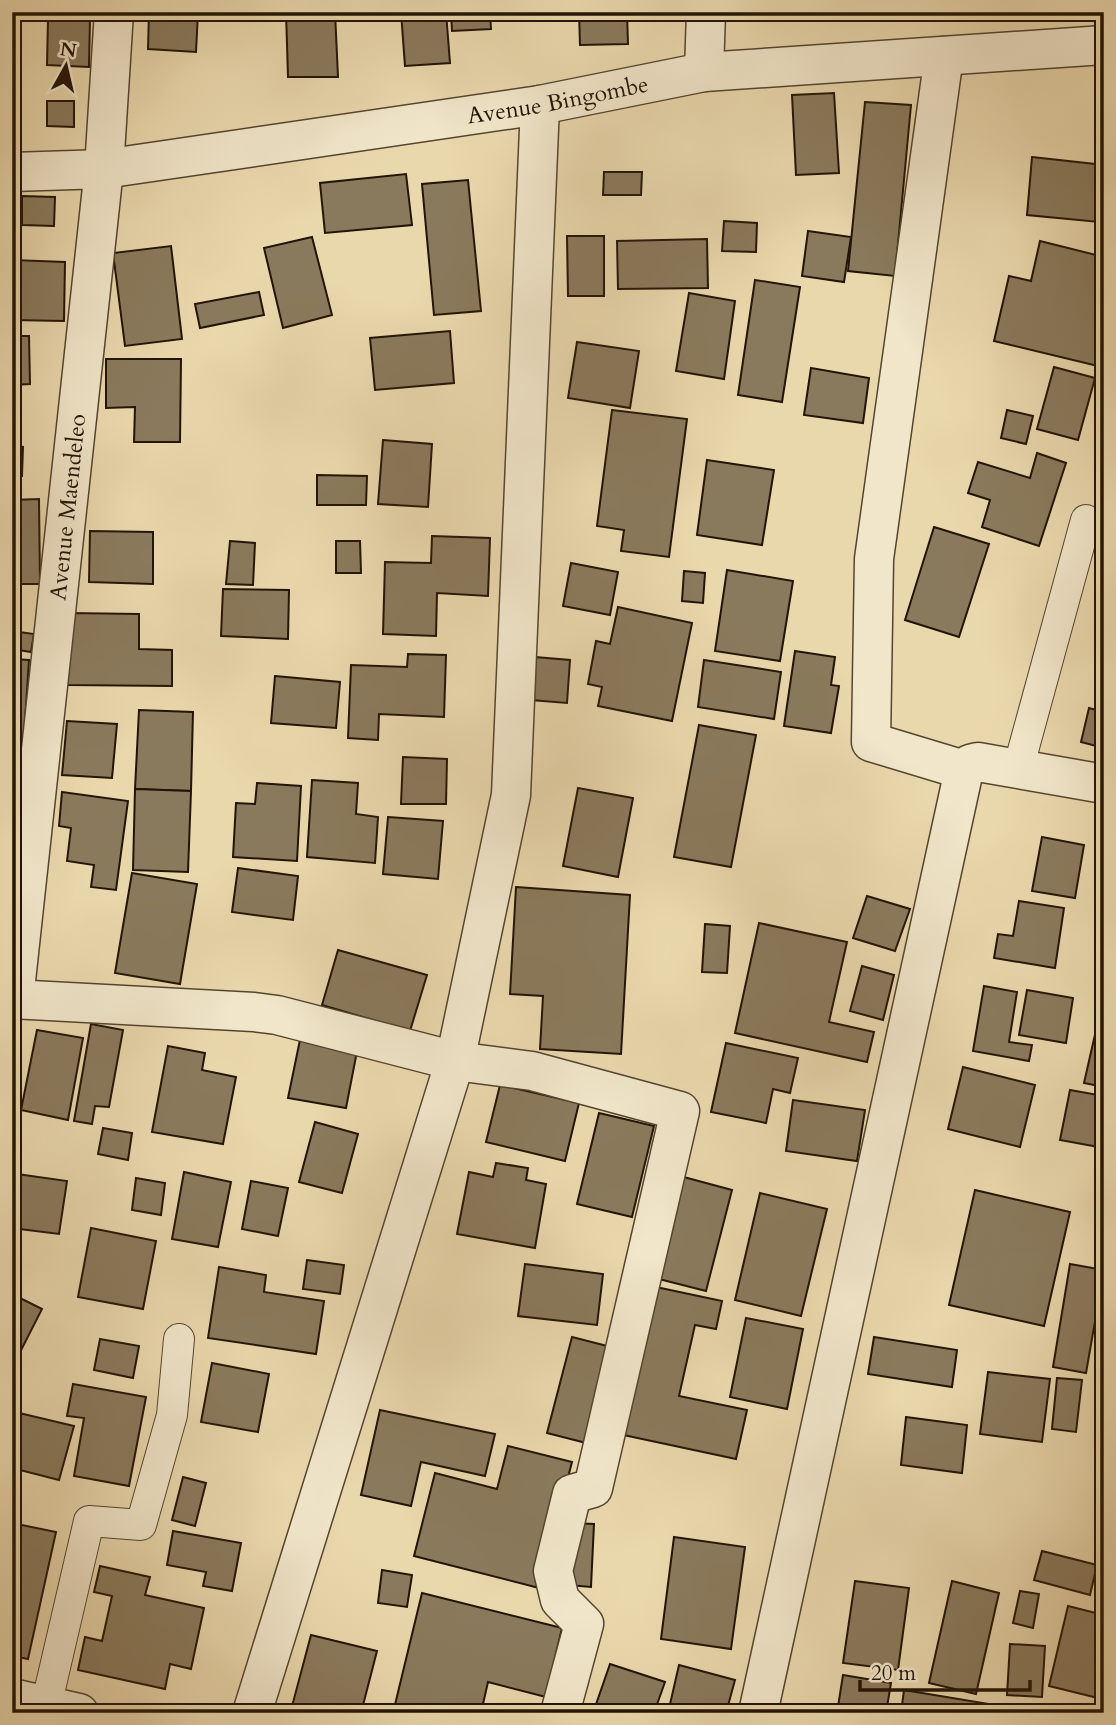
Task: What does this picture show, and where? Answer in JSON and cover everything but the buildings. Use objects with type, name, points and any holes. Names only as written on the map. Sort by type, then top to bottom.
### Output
[{"type":"street","name":"Avenue Maendeleo","points":[[13,999],[104,169],[114,12]]},
{"type":"street","points":[[704,72],[706,12]]},
{"type":"street","name":"Avenue Bingombe","points":[[12,172],[104,169],[540,105],[704,72],[1104,45]]},
{"type":"street","points":[[944,56],[874,559],[871,742],[964,770]]},
{"type":"street","points":[[252,1713],[455,1061],[512,786],[540,105]]},
{"type":"street","points":[[758,1713],[964,770],[978,762],[1104,784]]},
{"type":"street","points":[[13,999],[265,1014],[455,1061],[532,1071],[680,1111],[593,1488],[572,1494],[553,1571],[560,1600],[584,1623],[560,1713]]},
{"type":"lane","points":[[1018,769],[1086,520]]},
{"type":"lane","points":[[46,1705],[89,1521],[141,1525],[172,1416],[179,1339]]}]
